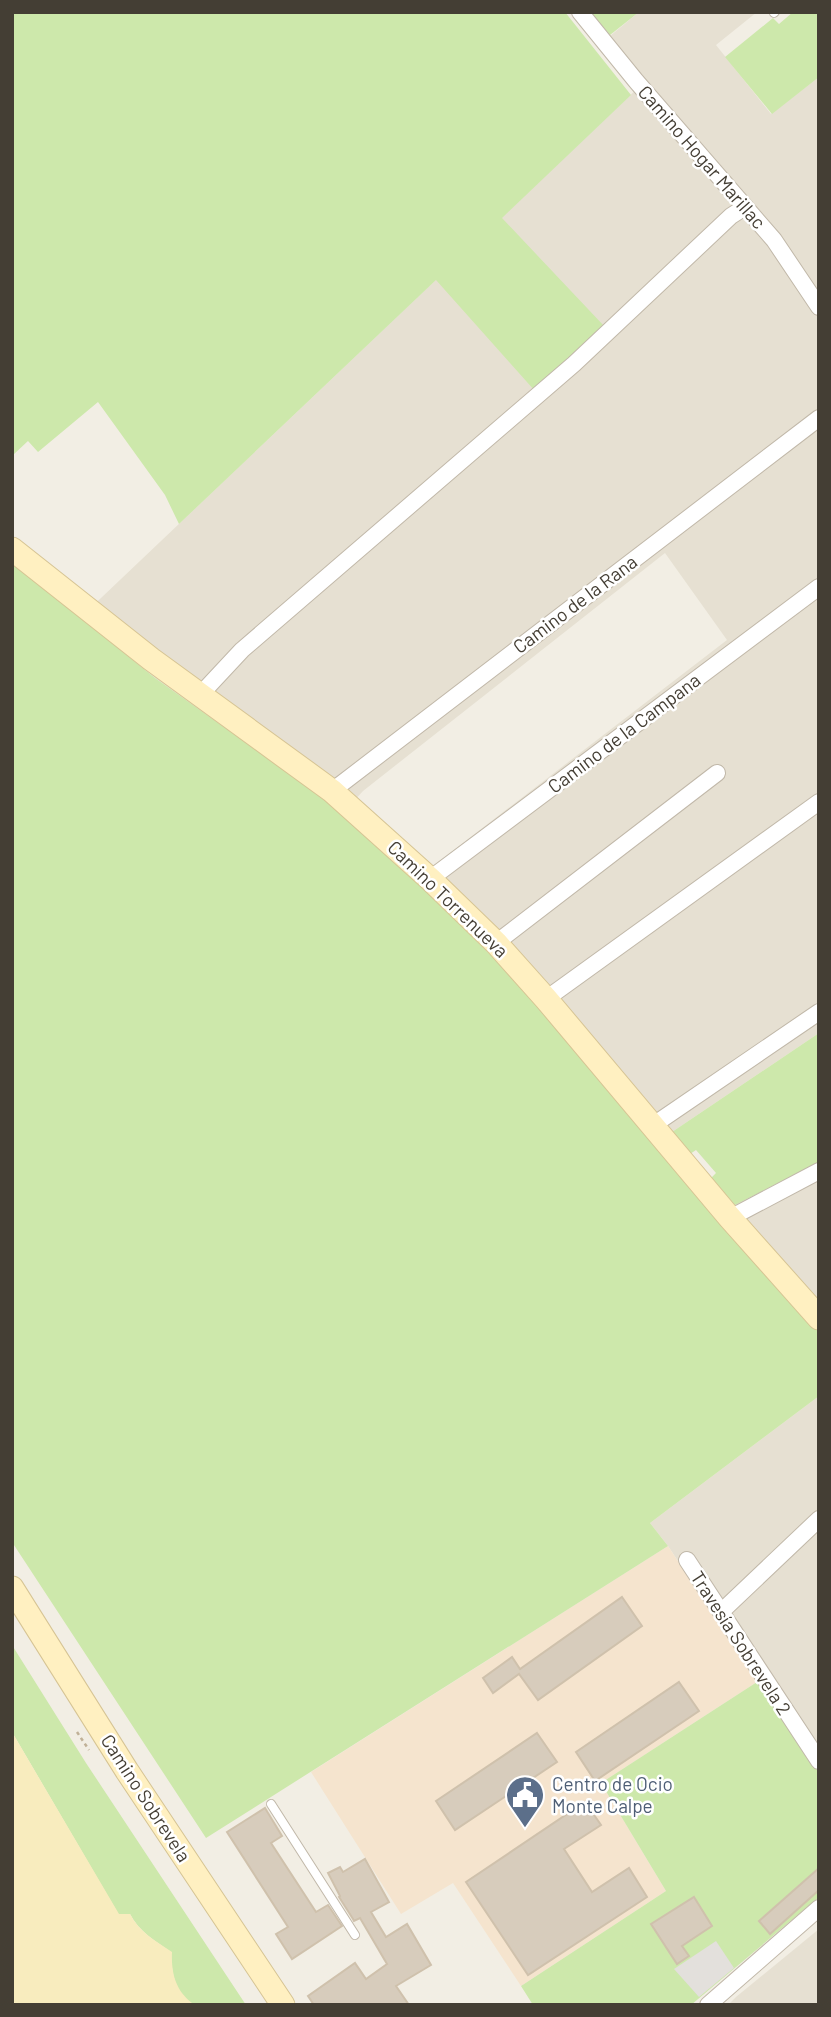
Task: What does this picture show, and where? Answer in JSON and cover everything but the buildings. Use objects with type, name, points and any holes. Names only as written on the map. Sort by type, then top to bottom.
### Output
[{"type":"street","name":"Camino Hogar Marillac","points":[[579,12],[774,240],[819,307]]},
{"type":"street","points":[[200,695],[242,650],[513,419],[731,216],[745,207]]},
{"type":"street","name":"Camino de la Rana","points":[[332,791],[819,418]]},
{"type":"street","name":"Camino Torrenueva","points":[[12,550],[200,695],[332,791],[430,879],[496,943],[546,999],[730,1218],[819,1318]]},
{"type":"street","name":"Camino de la Campana","points":[[430,879],[819,587]]},
{"type":"street","points":[[496,943],[716,773]]},
{"type":"street","points":[[546,999],[819,802]]},
{"type":"street","points":[[652,1126],[819,1012]]},
{"type":"street","points":[[730,1218],[819,1171]]},
{"type":"street","points":[[721,1612],[819,1519]]},
{"type":"street","name":"Travesía Sobrevela 2","points":[[687,1560],[819,1761]]},
{"type":"street","name":"Camino Sobrevela","points":[[12,1588],[127,1772],[283,2005]]},
{"type":"street","points":[[708,2005],[819,1908]]},
{"type":"lane","points":[[271,1804],[355,1935]]},
{"type":"shaded area","points":[[639,12],[757,12],[716,45],[771,114],[819,77],[819,1033],[672,1132],[424,873],[727,640],[665,553],[363,791],[342,814],[155,678],[81,617],[640,86],[604,41]]},
{"type":"shaded area","points":[[819,1171],[819,1318],[730,1218]]},
{"type":"shaded area","points":[[819,1396],[819,1773],[650,1523]]},
{"type":"shaded area","points":[[668,1546],[757,1682],[601,1783],[666,1891],[521,1986],[453,1883],[401,1914],[311,1772]]},
{"type":"shaded area","points":[[819,1929],[819,2005],[728,2005],[736,1997]]},
{"type":"shaded area","points":[[716,1941],[734,1968],[699,1997],[674,1969]]},
{"type":"green space","points":[[12,12],[565,12],[631,95],[502,218],[605,327],[535,391],[436,280],[179,524],[165,495],[98,402],[38,452],[28,441],[13,455]]},
{"type":"green space","points":[[590,12],[639,12],[610,35]]},
{"type":"green space","points":[[793,12],[819,12],[819,77],[772,114],[725,57],[773,18],[779,24]]},
{"type":"green space","points":[[12,562],[155,678],[319,795],[382,847],[533,997],[819,1328],[819,1396],[650,1523],[668,1546],[206,1838],[12,1542]]},
{"type":"green space","points":[[819,1033],[819,1162],[735,1205],[711,1178],[716,1173],[696,1150],[690,1154],[672,1132]]},
{"type":"green space","points":[[12,1645],[86,1763],[246,2005],[206,2006],[188,2002],[176,1983],[171,1952],[143,1931],[130,1914],[119,1915],[12,1732]]},
{"type":"green space","points":[[757,1682],[819,1773],[819,1897],[691,2005],[533,2005],[521,1986],[666,1891],[601,1783]]},
{"type":"sand","points":[[12,1732],[119,1914],[130,1914],[143,1931],[172,1952],[172,1968],[176,1982],[183,1994],[195,2005],[12,2005]]},
{"type":"place","name":"Centro de Ocio Monte Calpe","points":[[525,1829]]}]
